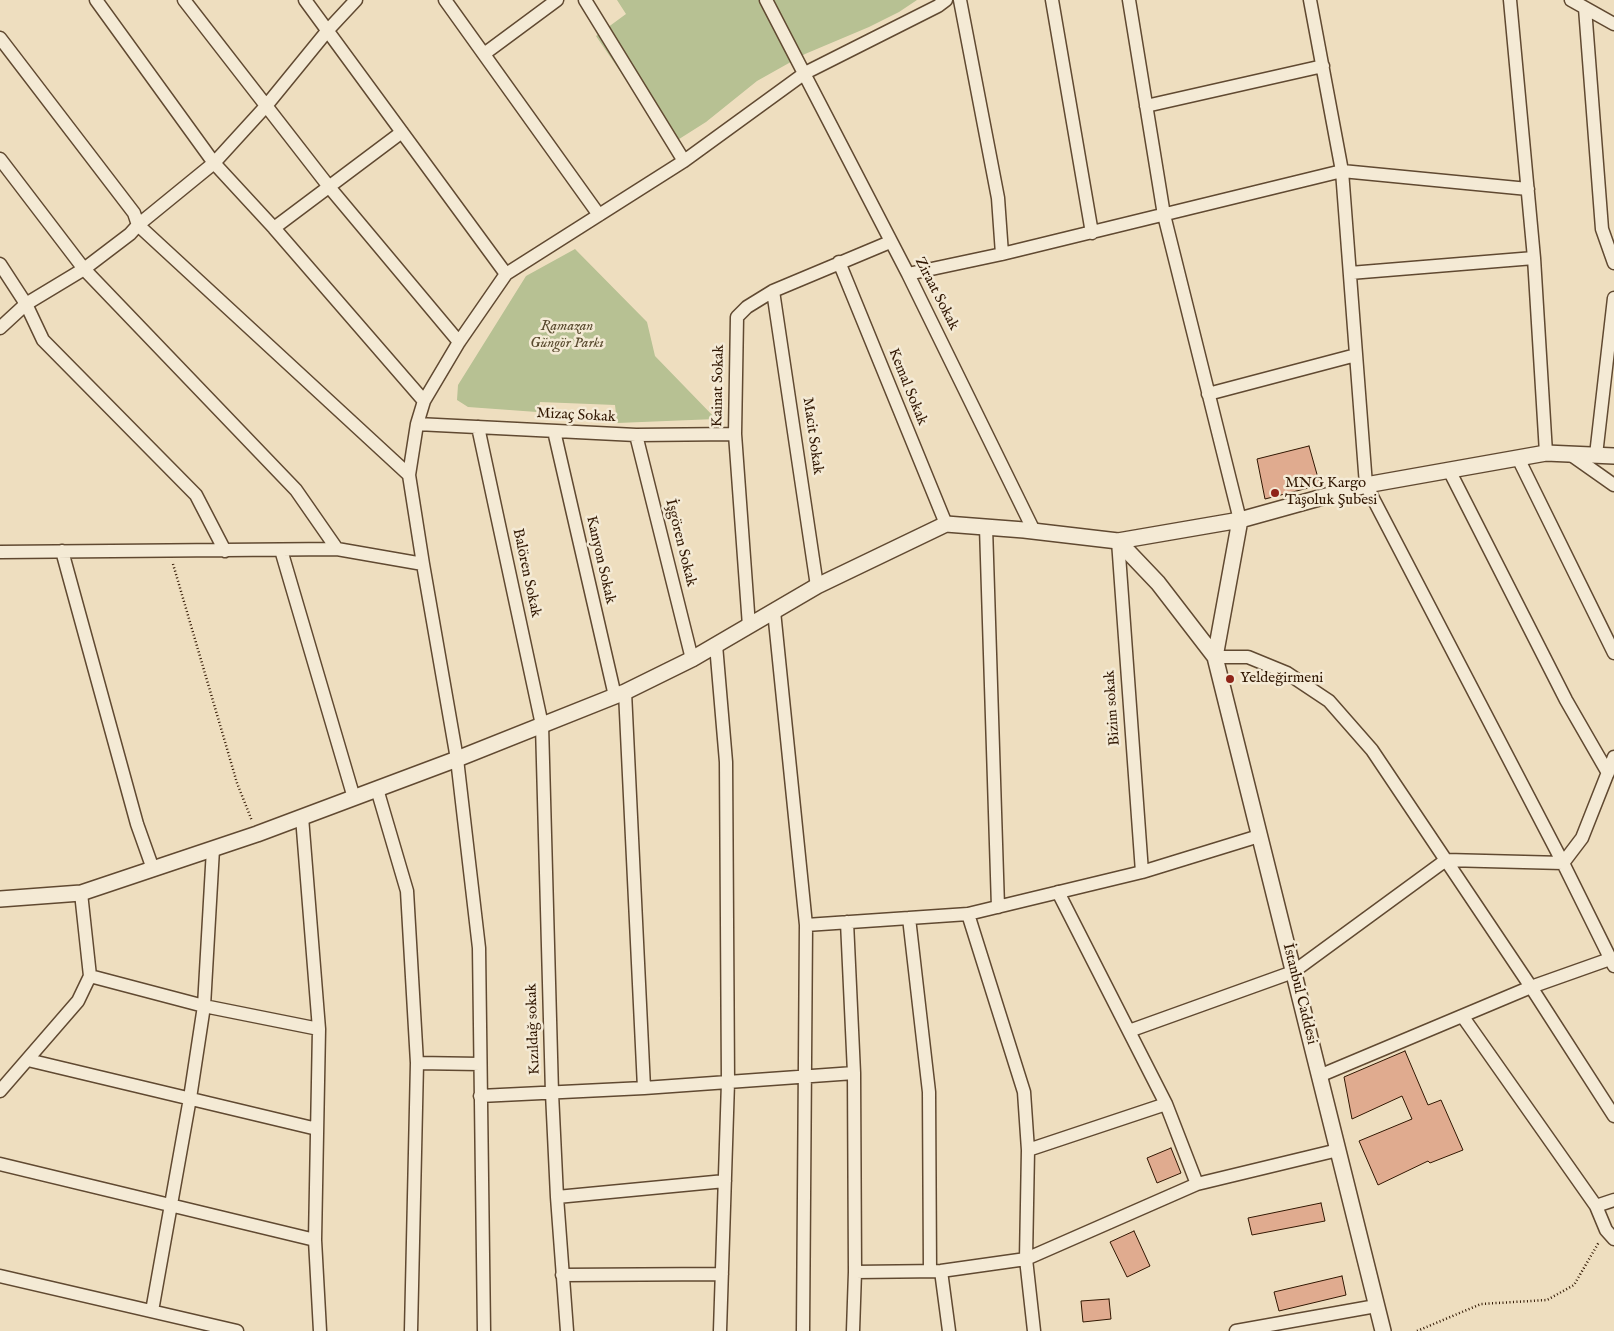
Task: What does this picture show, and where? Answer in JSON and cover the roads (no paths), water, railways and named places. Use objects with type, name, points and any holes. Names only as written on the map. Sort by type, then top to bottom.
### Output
[{"type":"street","points":[[96,0],[214,163],[274,228],[424,400]]},
{"type":"street","points":[[184,0],[330,188],[459,342]]},
{"type":"street","points":[[306,0],[506,274]]},
{"type":"street","points":[[0,328],[26,304],[84,269],[130,234],[138,225],[214,163],[266,106],[328,30],[356,0]]},
{"type":"street","points":[[445,0],[598,215]]},
{"type":"street","points":[[484,54],[557,0]]},
{"type":"street","points":[[584,0],[684,161]]},
{"type":"street","name":"Ziraat Sokak","points":[[766,0],[908,274],[1034,531]]},
{"type":"street","points":[[484,1331],[479,948],[457,759],[409,475],[417,424],[424,400],[459,342],[506,274],[684,161],[805,74],[938,6],[946,0]]},
{"type":"street","points":[[960,0],[998,198],[1002,254]]},
{"type":"street","points":[[1052,0],[1092,232]]},
{"type":"street","points":[[1129,0],[1164,215],[1240,520],[1215,657]]},
{"type":"street","points":[[1310,0],[1342,171],[1366,485],[1613,962],[1531,986],[1319,1076]]},
{"type":"street","points":[[1510,0],[1534,258],[1546,453]]},
{"type":"street","points":[[1571,0],[1614,24]]},
{"type":"street","points":[[1585,8],[1602,229],[1614,263]]},
{"type":"street","points":[[0,38],[134,213],[138,225],[409,475]]},
{"type":"street","points":[[1146,106],[1323,66]]},
{"type":"street","points":[[274,228],[330,188],[402,132]]},
{"type":"street","points":[[0,159],[84,269],[296,490],[337,549]]},
{"type":"street","points":[[908,274],[1002,254],[1342,171],[1528,189]]},
{"type":"street","name":"Kainat Sokak","points":[[749,626],[735,434],[737,317],[747,307],[774,291],[890,242]]},
{"type":"street","points":[[1350,273],[1534,258]]},
{"type":"street","name":"Kemal Sokak","points":[[839,262],[946,524]]},
{"type":"street","points":[[0,264],[26,304],[43,340],[196,495],[225,551]]},
{"type":"street","name":"Macit Sokak","points":[[774,291],[817,586]]},
{"type":"street","points":[[1596,455],[1614,298]]},
{"type":"street","points":[[1208,394],[1356,355]]},
{"type":"street","name":"Mizaç Sokak","points":[[417,424],[636,435],[735,434]]},
{"type":"street","name":"Balören Sokak","points":[[478,427],[542,725]]},
{"type":"street","name":"Kanyon Sokak","points":[[554,431],[620,694],[644,1088]]},
{"type":"street","name":"İşgören Sokak","points":[[636,435],[692,659]]},
{"type":"street","points":[[0,899],[81,893],[302,818],[457,759],[620,694],[692,659],[817,586],[946,524],[1034,531],[1118,541],[1240,520],[1366,485],[1546,453],[1614,456]]},
{"type":"street","points":[[1570,454],[1614,485]]},
{"type":"street","points":[[1518,458],[1614,653]]},
{"type":"street","points":[[1449,470],[1566,700],[1608,773]]},
{"type":"street","points":[[986,527],[998,907]]},
{"type":"street","points":[[1118,541],[1158,583],[1215,657]]},
{"type":"street","name":"Bizim sokak","points":[[1118,541],[1142,872]]},
{"type":"street","points":[[0,552],[169,552],[337,549],[423,564]]},
{"type":"street","points":[[281,550],[354,798]]},
{"type":"street","points":[[62,551],[137,824],[153,869]]},
{"type":"street","points":[[774,612],[806,925],[803,1331]]},
{"type":"street","points":[[716,645],[726,762],[728,1082],[720,1331]]},
{"type":"street","points":[[1215,657],[1248,657],[1287,673],[1329,701],[1372,750],[1531,986],[1614,1116]]},
{"type":"street","name":"İstanbul Caddesi","points":[[1215,657],[1383,1331]]},
{"type":"street","name":"Kızıldağ sokak","points":[[542,725],[552,1093],[557,1197],[567,1331]]},
{"type":"street","points":[[1563,863],[1582,838],[1614,757]]},
{"type":"street","points":[[377,789],[407,891],[417,1063],[411,1331]]},
{"type":"street","points":[[302,818],[319,1029],[315,1240],[320,1331]]},
{"type":"street","points":[[806,925],[968,914],[1142,872],[1259,836]]},
{"type":"street","points":[[152,1311],[190,1098],[204,1006],[213,849]]},
{"type":"street","points":[[1129,1031],[1293,972],[1446,860],[1563,863]]},
{"type":"street","points":[[1058,892],[1166,1104],[1197,1184]]},
{"type":"street","points":[[0,1092],[78,1001],[90,976],[81,893]]},
{"type":"street","points":[[968,914],[1024,1092],[1028,1150],[1026,1259],[1034,1331]]},
{"type":"street","points":[[909,918],[929,1092],[935,1271],[949,1331]]},
{"type":"street","points":[[847,922],[854,1073],[854,1331]]},
{"type":"street","points":[[90,976],[204,1006],[319,1029]]},
{"type":"street","points":[[1464,1016],[1596,1206],[1610,1234]]},
{"type":"street","points":[[28,1060],[318,1129]]},
{"type":"street","points":[[417,1063],[480,1064]]},
{"type":"street","points":[[480,1096],[644,1088],[854,1073]]},
{"type":"street","points":[[1028,1150],[1166,1104]]},
{"type":"street","points":[[855,1272],[935,1271],[1026,1259],[1197,1184],[1338,1150]]},
{"type":"street","points":[[0,1164],[315,1240]]},
{"type":"street","points":[[557,1197],[725,1182]]},
{"type":"street","points":[[1596,1206],[1614,1200]]},
{"type":"street","points":[[562,1275],[722,1274]]},
{"type":"street","points":[[0,1276],[237,1331]]},
{"type":"street","points":[[1236,1331],[1376,1306]]},
{"type":"place","name":"MNG Kargo Taşoluk Şubesi","points":[[1275,493]]},
{"type":"place","name":"Yeldeğirmeni","points":[[1230,679]]},
{"type":"park label","name":"Ramazan Güngör Parkı","points":[[567,336]]}]
